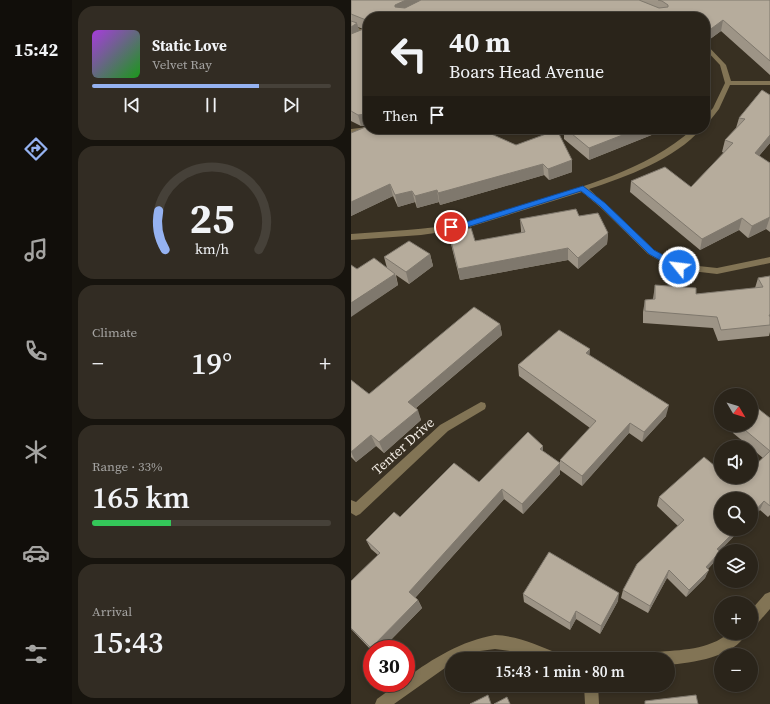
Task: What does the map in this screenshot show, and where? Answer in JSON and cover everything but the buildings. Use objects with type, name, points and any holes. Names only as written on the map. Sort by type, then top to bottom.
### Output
[{"type":"street","points":[[351,27],[363,33]]},
{"type":"street","points":[[710,51],[723,65],[728,82],[716,109],[710,116]]},
{"type":"street","points":[[728,82],[770,83]]},
{"type":"street","points":[[351,130],[363,131]]},
{"type":"street","points":[[351,237],[464,226],[623,174],[655,159],[688,139],[692,134]]},
{"type":"street","points":[[583,188],[603,205],[651,252],[679,267],[717,270],[770,260]]},
{"type":"street","name":"Tenter Drive","points":[[351,506],[355,510],[444,428],[481,406]]},
{"type":"street","points":[[758,612],[770,599]]},
{"type":"street","points":[[675,657],[701,654],[720,648],[730,640]]},
{"type":"street","points":[[459,652],[475,646],[496,642],[523,646],[537,652]]},
{"type":"street","points":[[382,704],[445,660]]},
{"type":"street","points":[[591,692],[592,704]]},
{"type":"route","points":[[451,227],[464,226],[583,188],[603,205],[651,252],[679,267]]}]
